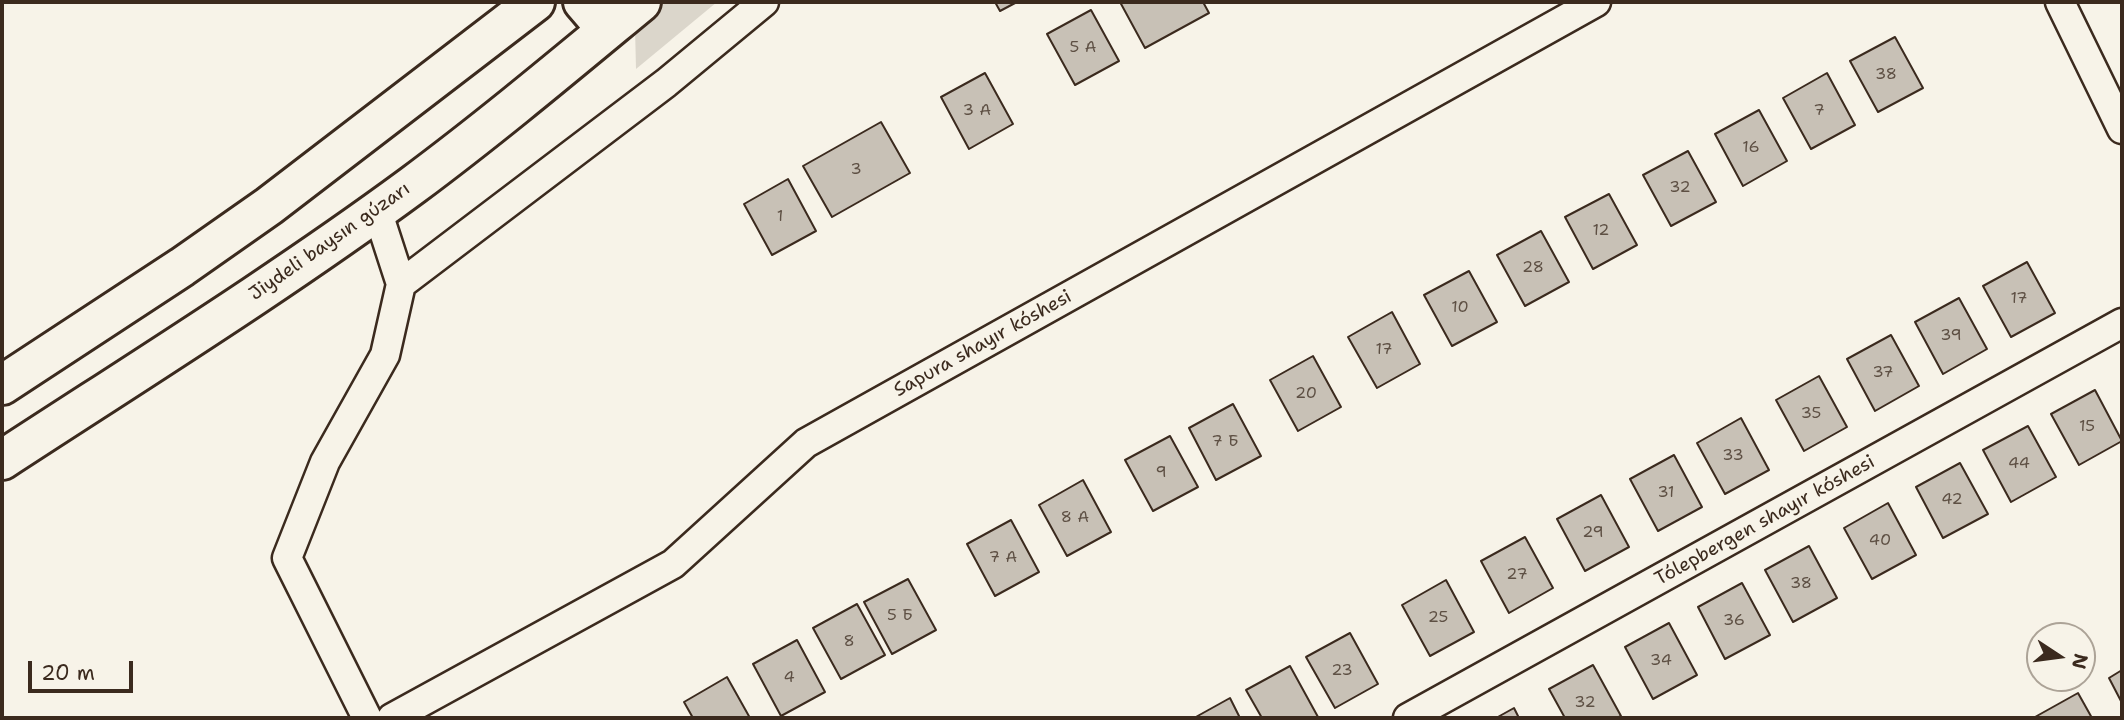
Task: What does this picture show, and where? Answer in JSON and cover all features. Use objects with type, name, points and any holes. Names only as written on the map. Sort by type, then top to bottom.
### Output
[{"type":"main road","points":[[2,386],[258,214],[535,2]]},
{"type":"main road","name":"Jiydeli baysın gúzarı","points":[[2,460],[294,270],[413,184],[595,16],[641,2]]},
{"type":"street","points":[[401,284],[666,83],[764,2]]},
{"type":"street","name":"Sapura shayır kóshesi","points":[[392,718],[673,564],[806,443],[1596,2]]},
{"type":"street","points":[[2060,2],[2122,129]]},
{"type":"street","points":[[367,718],[287,558],[325,462],[385,355],[401,284],[377,210]]},
{"type":"street","name":"Tólepbergen shayır kóshesi","points":[[1408,718],[2122,323]]},
{"type":"shaded area","points":[[666,2],[717,2],[636,69],[635,27]]},
{"type":"building","points":[[995,2],[1017,2],[1000,11]]},
{"type":"building","points":[[1120,2],[1203,2],[1209,13],[1145,48]]},
{"type":"building","points":[[1091,10],[1119,61],[1075,85],[1047,34]]},
{"type":"building","points":[[1895,37],[1923,88],[1878,112],[1850,61]]},
{"type":"building","points":[[985,73],[1013,124],[969,149],[941,97]]},
{"type":"building","points":[[1827,73],[1855,125],[1811,149],[1783,98]]},
{"type":"building","points":[[1759,110],[1787,161],[1743,186],[1715,134]]},
{"type":"building","points":[[881,122],[910,173],[832,217],[803,166]]},
{"type":"building","points":[[1688,151],[1716,202],[1671,226],[1643,175]]},
{"type":"building","points":[[788,179],[816,231],[772,255],[744,204]]},
{"type":"building","points":[[1609,194],[1637,245],[1593,269],[1565,217]]},
{"type":"building","points":[[1541,231],[1569,282],[1525,306],[1497,255]]},
{"type":"building","points":[[2027,262],[2055,313],[2011,337],[1983,286]]},
{"type":"building","points":[[1469,271],[1497,322],[1452,346],[1424,295]]},
{"type":"building","points":[[1959,298],[1987,349],[1943,374],[1915,322]]},
{"type":"building","points":[[1392,312],[1420,364],[1377,388],[1348,337]]},
{"type":"building","points":[[1891,335],[1919,386],[1875,411],[1847,359]]},
{"type":"building","points":[[1313,356],[1341,407],[1298,431],[1270,380]]},
{"type":"building","points":[[1819,376],[1847,427],[1804,451],[1776,400]]},
{"type":"building","points":[[2095,390],[2122,441],[2079,465],[2051,414]]},
{"type":"building","points":[[1233,404],[1261,456],[1216,480],[1189,428]]},
{"type":"building","points":[[1741,418],[1769,470],[1725,494],[1697,443]]},
{"type":"building","points":[[2028,426],[2056,477],[2011,502],[1983,450]]},
{"type":"building","points":[[1170,436],[1198,487],[1153,511],[1125,460]]},
{"type":"building","points":[[1674,455],[1702,507],[1658,531],[1630,479]]},
{"type":"building","points":[[1960,463],[1988,514],[1943,538],[1916,487]]},
{"type":"building","points":[[1083,480],[1111,532],[1067,556],[1039,505]]},
{"type":"building","points":[[1601,495],[1629,547],[1585,571],[1557,519]]},
{"type":"building","points":[[1888,503],[1916,555],[1872,579],[1844,528]]},
{"type":"building","points":[[1011,520],[1039,572],[995,596],[967,544]]},
{"type":"building","points":[[1525,537],[1553,588],[1509,613],[1481,561]]},
{"type":"building","points":[[1809,546],[1837,598],[1793,622],[1765,570]]},
{"type":"building","points":[[908,579],[936,630],[892,654],[864,602]]},
{"type":"building","points":[[1446,580],[1474,632],[1430,656],[1402,605]]},
{"type":"building","points":[[1742,583],[1770,635],[1725,659],[1698,607]]},
{"type":"building","points":[[857,604],[885,655],[841,679],[813,628]]},
{"type":"building","points":[[1669,623],[1697,675],[1653,699],[1625,647]]},
{"type":"building","points":[[1350,633],[1378,684],[1335,708],[1306,657]]},
{"type":"building","points":[[797,640],[825,692],[781,716],[753,664]]},
{"type":"building","points":[[1593,665],[1621,716],[1565,718],[1549,689]]},
{"type":"building","points":[[1290,666],[1318,717],[1262,718],[1246,690]]},
{"type":"building","points":[[2122,670],[2122,703],[2109,678]]},
{"type":"building","points":[[727,677],[750,718],[693,718],[684,702]]},
{"type":"building","points":[[2078,693],[2092,718],[2035,718],[2035,717]]},
{"type":"building","points":[[1230,698],[1240,718],[1194,718]]},
{"type":"building","points":[[1514,708],[1519,718],[1496,718]]}]
